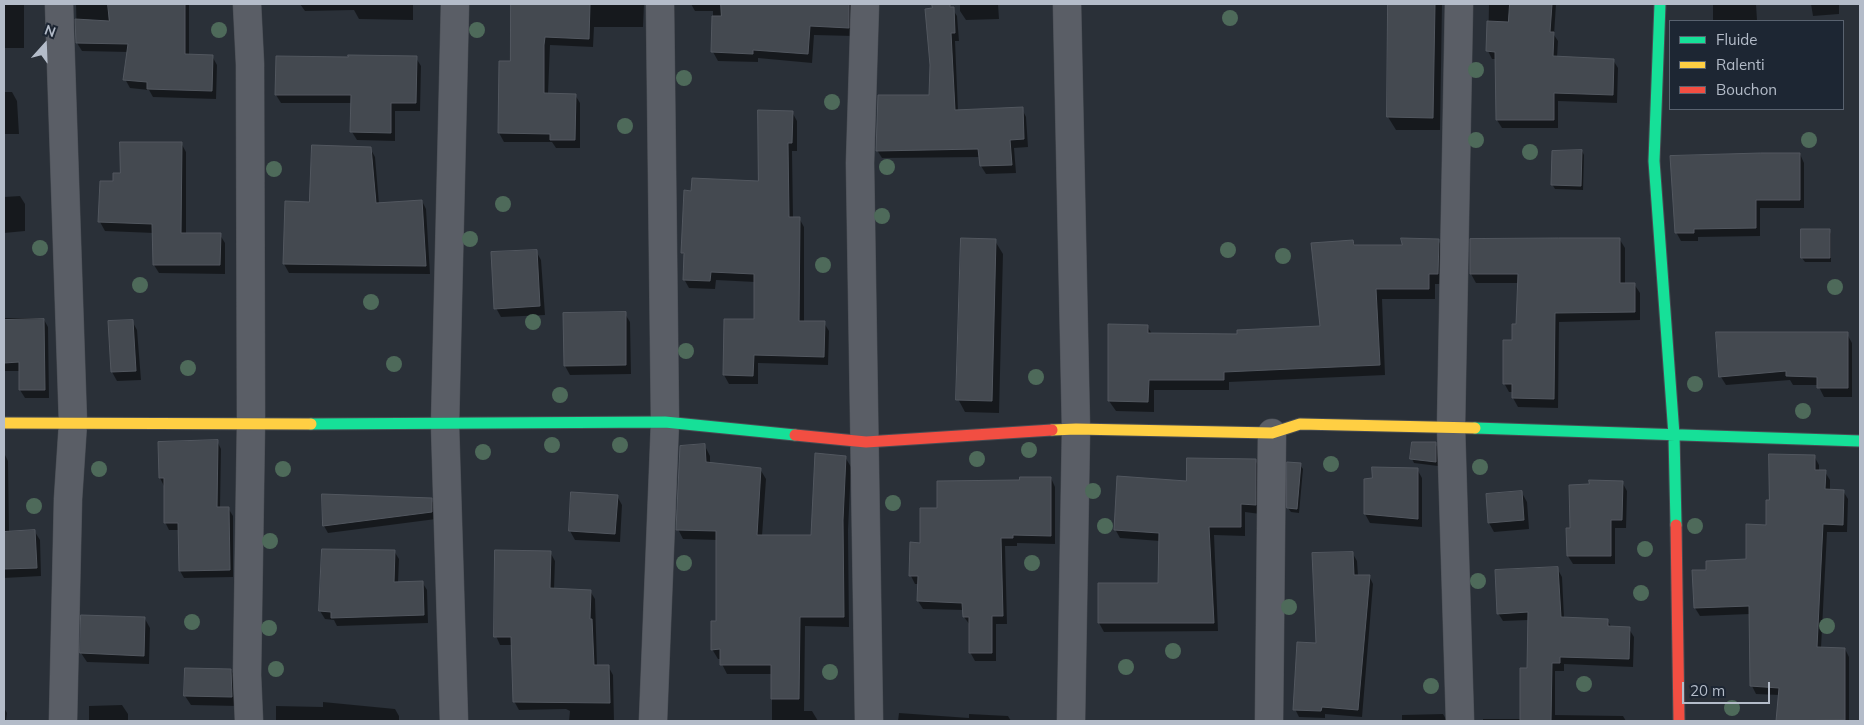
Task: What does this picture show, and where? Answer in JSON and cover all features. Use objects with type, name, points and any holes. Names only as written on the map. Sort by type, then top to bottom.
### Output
[{"type":"street","points":[[59,4],[73,422],[68,499],[63,721]]},
{"type":"street","points":[[247,4],[250,64],[251,423],[247,675],[249,721]]},
{"type":"street","points":[[454,721],[445,426],[455,4]]},
{"type":"street","points":[[653,721],[665,422],[660,4]]},
{"type":"street","points":[[864,4],[860,163],[869,721]]},
{"type":"street","points":[[1066,4],[1076,429],[1071,721]]},
{"type":"street","points":[[1459,4],[1451,427],[1460,721]]},
{"type":"street","points":[[1660,4],[1654,161],[1674,435],[1679,721]]},
{"type":"street","points":[[4,423],[251,423],[445,426],[665,422],[866,442],[1076,429],[1272,433],[1300,424],[1451,427],[1860,441]]},
{"type":"street","points":[[1269,721],[1272,433]]},
{"type":"building","points":[[108,4],[185,4],[185,54],[213,55],[212,91],[147,89],[147,82],[123,80],[128,44],[76,43],[75,19],[109,21]]},
{"type":"building","points":[[511,4],[590,4],[589,39],[545,37],[544,45],[544,93],[576,94],[575,140],[550,140],[550,134],[498,133],[499,61],[510,61]]},
{"type":"building","points":[[721,4],[849,4],[849,28],[810,26],[808,54],[753,50],[753,54],[711,52],[712,16],[721,16]]},
{"type":"building","points":[[932,4],[950,4],[950,7],[954,7],[955,33],[951,33],[955,110],[1023,107],[1024,139],[1010,140],[1012,165],[980,166],[978,149],[876,151],[878,95],[929,95],[930,65],[925,9],[932,8]]},
{"type":"building","points":[[1388,4],[1435,4],[1433,118],[1387,117]]},
{"type":"building","points":[[1510,4],[1552,4],[1550,32],[1554,32],[1553,56],[1614,59],[1613,95],[1554,93],[1554,120],[1496,120],[1495,52],[1486,51],[1487,21],[1508,22]]},
{"type":"building","points":[[348,55],[417,56],[416,103],[391,103],[391,133],[350,132],[351,95],[275,95],[276,56],[348,57]]},
{"type":"building","points":[[758,110],[793,111],[792,143],[788,143],[789,217],[800,217],[799,321],[825,321],[824,357],[754,355],[753,376],[723,375],[724,319],[754,319],[754,274],[711,272],[710,281],[683,280],[684,253],[681,253],[684,190],[691,191],[692,178],[758,181]]},
{"type":"building","points":[[120,142],[182,142],[181,233],[221,233],[220,265],[153,265],[152,224],[98,222],[100,181],[113,181],[113,173],[120,173]]},
{"type":"building","points":[[312,145],[371,147],[376,203],[422,200],[426,266],[283,264],[285,201],[309,202]]},
{"type":"building","points":[[1582,150],[1581,186],[1551,185],[1552,151]]},
{"type":"building","points":[[1800,153],[1800,200],[1756,200],[1756,228],[1694,229],[1694,233],[1675,233],[1670,156]]},
{"type":"building","points":[[1801,229],[1830,229],[1830,258],[1801,258]]},
{"type":"building","points":[[961,238],[996,239],[992,401],[956,400]]},
{"type":"building","points":[[1401,238],[1439,239],[1438,274],[1429,274],[1429,289],[1376,289],[1380,365],[1224,372],[1224,380],[1149,380],[1148,402],[1108,401],[1108,324],[1148,325],[1148,333],[1237,334],[1237,330],[1320,326],[1311,243],[1353,240],[1354,245],[1402,245]]},
{"type":"building","points":[[1620,238],[1620,283],[1635,283],[1635,312],[1555,313],[1554,399],[1512,398],[1512,384],[1503,384],[1503,340],[1512,340],[1512,324],[1516,324],[1518,274],[1470,274],[1470,239]]},
{"type":"building","points":[[537,250],[540,306],[494,309],[491,252]]},
{"type":"building","points":[[626,312],[626,365],[564,366],[563,313]]},
{"type":"building","points":[[44,319],[45,390],[19,390],[19,362],[4,363],[4,320]]},
{"type":"building","points":[[133,320],[136,371],[111,372],[108,321]]},
{"type":"building","points":[[1716,332],[1848,332],[1848,388],[1817,388],[1817,377],[1786,376],[1786,371],[1719,377]]},
{"type":"building","points":[[218,440],[217,507],[229,507],[230,570],[179,571],[178,523],[164,523],[164,478],[159,478],[158,442]]},
{"type":"building","points":[[1412,442],[1436,442],[1436,462],[1410,459]]},
{"type":"building","points":[[705,444],[706,462],[761,468],[757,535],[811,535],[815,453],[846,456],[843,520],[844,617],[800,617],[799,699],[771,699],[771,665],[720,665],[720,649],[711,650],[711,621],[716,621],[716,531],[676,530],[680,446]]},
{"type":"building","points":[[1769,454],[1815,455],[1815,470],[1826,470],[1825,489],[1844,490],[1843,525],[1823,524],[1817,647],[1845,648],[1845,720],[1776,721],[1779,688],[1750,686],[1749,606],[1694,608],[1692,570],[1706,570],[1706,561],[1746,559],[1746,524],[1766,525],[1766,500],[1769,500]]},
{"type":"building","points":[[1187,458],[1256,459],[1256,505],[1241,504],[1241,527],[1209,527],[1214,623],[1098,623],[1098,583],[1158,583],[1159,533],[1114,530],[1117,476],[1186,481]]},
{"type":"building","points":[[1287,462],[1301,463],[1297,509],[1287,508]]},
{"type":"building","points":[[1372,467],[1418,468],[1418,519],[1364,514],[1364,479],[1372,478]]},
{"type":"building","points":[[1020,477],[1051,477],[1051,536],[1013,535],[1013,538],[1001,538],[1003,616],[992,616],[992,653],[969,653],[969,617],[963,617],[962,603],[917,601],[918,576],[909,576],[910,542],[920,543],[920,508],[937,508],[937,481],[1019,480]]},
{"type":"building","points":[[1589,480],[1623,481],[1622,520],[1611,520],[1611,556],[1567,556],[1566,528],[1570,528],[1569,485],[1589,484]]},
{"type":"building","points":[[1522,491],[1524,520],[1488,523],[1486,494]]},
{"type":"building","points":[[571,492],[618,495],[615,534],[569,531]]},
{"type":"building","points":[[322,494],[432,498],[432,512],[323,526]]},
{"type":"building","points":[[35,530],[37,568],[4,569],[4,532]]},
{"type":"building","points":[[322,549],[395,550],[394,582],[423,581],[424,615],[331,618],[331,612],[319,611]]},
{"type":"building","points":[[495,550],[551,551],[550,588],[591,590],[590,619],[592,619],[594,665],[609,665],[610,703],[513,702],[511,637],[494,637]]},
{"type":"building","points":[[1353,552],[1354,575],[1370,575],[1358,710],[1322,707],[1321,711],[1293,710],[1297,642],[1316,643],[1312,553]]},
{"type":"building","points":[[1558,567],[1561,617],[1608,619],[1608,626],[1630,627],[1629,659],[1560,657],[1560,663],[1552,663],[1551,721],[1520,721],[1520,668],[1527,668],[1528,612],[1497,614],[1495,570]]},
{"type":"building","points":[[81,615],[145,617],[144,656],[80,653]]},
{"type":"building","points":[[185,668],[231,669],[232,697],[184,696]]},
{"type":"traffic: fast","points":[[1660,4],[1654,161],[1674,435],[1676,525]]},
{"type":"traffic: fast","points":[[311,424],[665,422],[795,435]]},
{"type":"traffic: fast","points":[[1475,428],[1860,441]]},
{"type":"traffic: slow","points":[[4,423],[311,424]]},
{"type":"traffic: slow","points":[[1052,430],[1272,433],[1300,424],[1475,428]]},
{"type":"traffic: jam","points":[[795,435],[866,442],[1052,430]]},
{"type":"traffic: jam","points":[[1676,525],[1679,721]]}]
